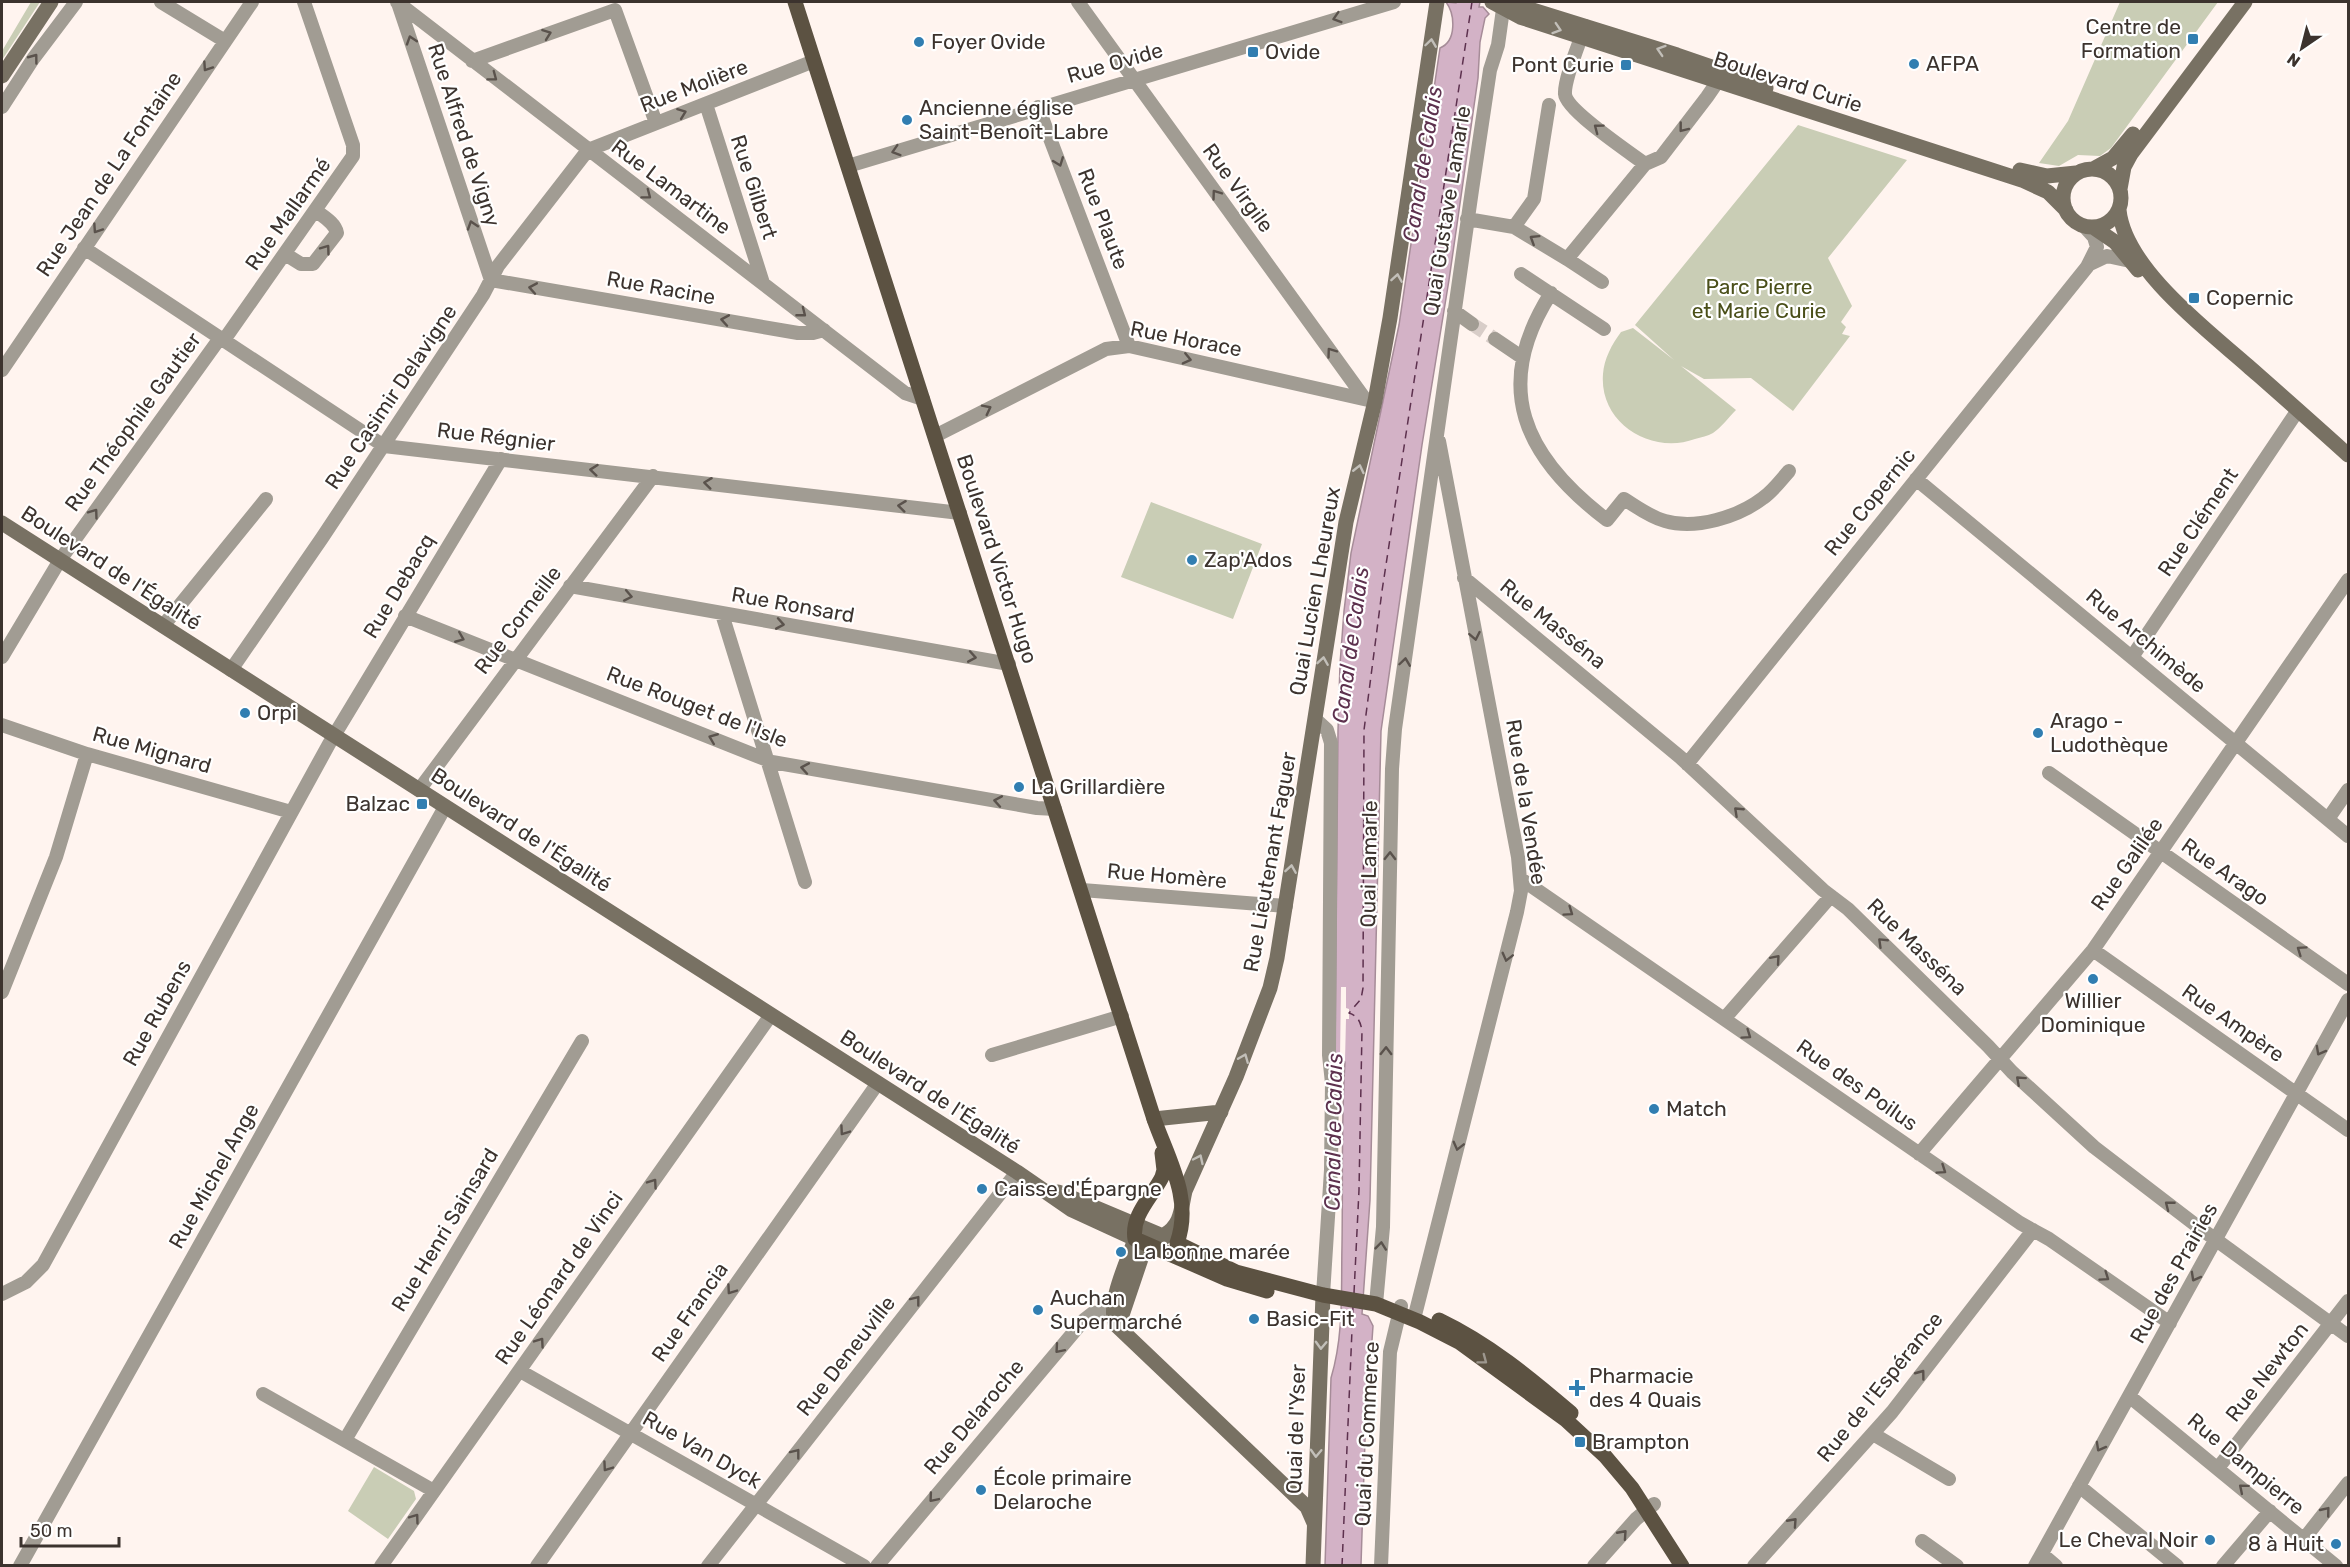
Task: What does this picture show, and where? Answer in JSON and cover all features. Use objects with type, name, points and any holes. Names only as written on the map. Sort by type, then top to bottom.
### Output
[{"type":"main road","name":"Boulevard Victor Hugo","points":[[795,2],[1156,1124],[1179,1184],[1183,1208],[1178,1242]]},
{"type":"main road","name":"Boulevard Victor Hugo","points":[[1140,1233],[1164,1170],[1156,1124]]},
{"type":"main road","name":"Boulevard de l'Égalité","points":[[1140,1233],[1238,1283],[1287,1295],[1323,1295]]},
{"type":"main road","points":[[1178,1242],[1236,1272],[1323,1295],[1407,1312],[1468,1334],[1538,1385],[1623,1463],[1682,1566]]},
{"type":"main road","points":[[1650,1507],[1693,1566]]},
{"type":"street","points":[[2,76],[51,2]]},
{"type":"street","points":[[2,107],[33,59],[76,2]]},
{"type":"street","points":[[161,2],[225,41]]},
{"type":"street","name":"Rue Jean de La Fontaine","points":[[2,370],[252,2]]},
{"type":"street","name":"Rue Mallarmé","points":[[222,339],[351,162],[353,149],[304,2]]},
{"type":"street","name":"Rue Lamartine","points":[[398,2],[905,393],[923,399]]},
{"type":"street","name":"Rue Alfred de Vigny","points":[[398,2],[491,280]]},
{"type":"street","name":"Rue Virgile","points":[[1078,2],[1370,400]]},
{"type":"street","name":"Rue Ovide","points":[[848,166],[1038,107],[1394,2]]},
{"type":"street","name":"Quai Lucien Lheureux","points":[[1323,1295],[1331,1170],[1332,1083],[1329,1055],[1331,743],[1327,730],[1315,718],[1346,522],[1370,400],[1390,318],[1437,2]]},
{"type":"street","points":[[2232,2],[2119,152],[2109,161],[2093,169],[2076,173],[2069,181],[2063,197],[2066,210],[2073,219],[2115,242],[2155,288],[2196,320],[2349,455]]},
{"type":"street","points":[[2196,320],[2146,268],[2126,236],[2119,210],[2120,189],[2124,167],[2131,153],[2245,2]]},
{"type":"street","name":"Boulevard Curie","points":[[1501,3],[2031,183],[2048,192],[2066,210]]},
{"type":"street","name":"Quai Gustave Lamarle","points":[[1436,428],[1490,70],[1498,45],[1501,3]]},
{"type":"street","points":[[472,61],[615,10],[656,123]]},
{"type":"street","points":[[1583,31],[1566,87],[1566,99],[1576,112],[1645,164]]},
{"type":"street","name":"Rue Molière","points":[[588,150],[814,62]]},
{"type":"street","points":[[1567,259],[1645,164],[1661,157],[1719,76]]},
{"type":"street","name":"Boulevard Curie","points":[[1719,76],[2034,174],[2059,176],[2076,173]]},
{"type":"street","name":"Rue Gilbert","points":[[706,104],[763,283]]},
{"type":"street","points":[[1514,226],[1534,199],[1549,105]]},
{"type":"street","name":"Rue Plaute","points":[[1038,107],[1130,346]]},
{"type":"street","name":"Rue Casimir Delavigne","points":[[231,670],[384,446],[483,295],[498,266],[588,150]]},
{"type":"street","points":[[2093,169],[2111,176],[2120,189]]},
{"type":"street","points":[[2089,226],[2108,222],[2119,210]]},
{"type":"street","points":[[285,254],[301,264],[313,264],[322,255],[337,233],[329,220],[316,211]]},
{"type":"street","points":[[1467,219],[1514,226],[1602,282]]},
{"type":"street","name":"Rue Copernic","points":[[1687,764],[2087,267],[2097,247],[2089,226]]},
{"type":"street","name":"Rue Régnier","points":[[84,248],[384,446],[960,513]]},
{"type":"street","points":[[2087,267],[2098,259],[2108,256],[2130,261]]},
{"type":"street","points":[[1521,274],[1604,329]]},
{"type":"street","name":"Rue Racine","points":[[491,280],[798,333],[824,330]]},
{"type":"street","points":[[1551,293],[1531,327],[1523,358],[1522,399],[1527,424],[1535,442],[1561,480],[1575,495],[1607,520],[1623,499],[1665,521],[1689,524],[1714,520],[1747,508],[1765,498],[1789,471]]},
{"type":"street","points":[[1454,311],[1472,324]]},
{"type":"street","name":"Rue Théophile Gautier","points":[[2,657],[60,560],[222,339]]},
{"type":"street","points":[[1495,339],[1523,358]]},
{"type":"street","name":"Rue Horace","points":[[935,436],[1106,349],[1130,346],[1370,400]]},
{"type":"street","name":"Rue Clément","points":[[2132,657],[2298,410]]},
{"type":"street","name":"Rue de la Vendée","points":[[1407,1312],[1507,958],[1520,898],[1521,879],[1436,428]]},
{"type":"street","name":"Quai Lamarle","points":[[1376,1304],[1383,1227],[1393,746],[1436,428]]},
{"type":"street","name":"Rue Debacq","points":[[334,736],[501,459]]},
{"type":"street","name":"Rue Corneille","points":[[419,790],[653,476]]},
{"type":"street","name":"Rue Archimède","points":[[1916,479],[2349,836]]},
{"type":"street","points":[[163,626],[266,499]]},
{"type":"street","name":"Boulevard de l'Égalité","points":[[2,523],[1017,1172],[1086,1204],[1140,1233]]},
{"type":"street","name":"Rue Masséna","points":[[1464,578],[1687,764],[1848,909],[2012,1072],[2094,1147],[2196,1226],[2349,1336]]},
{"type":"street","name":"Rue Galilée","points":[[1919,1154],[2093,950],[2349,580]]},
{"type":"street","name":"Rue Ronsard","points":[[570,586],[1009,664]]},
{"type":"street","points":[[722,614],[805,882]]},
{"type":"street","name":"Rue Rouget de l'Isle","points":[[405,616],[767,760],[1038,808],[1055,808]]},
{"type":"street","name":"Rue Lieutenant Faguer","points":[[1162,1236],[1176,1225],[1183,1208],[1185,1191],[1221,1112],[1270,988],[1286,906],[1315,718]]},
{"type":"street","name":"Rue Mignard","points":[[2,725],[87,753],[291,813]]},
{"type":"street","name":"Rue Rubens","points":[[2,1294],[26,1282],[43,1265],[334,736]]},
{"type":"street","points":[[2,992],[7,961],[56,857],[87,753]]},
{"type":"street","name":"Rue Arago","points":[[2049,773],[2349,984]]},
{"type":"street","points":[[2328,819],[2349,790]]},
{"type":"street","name":"Rue Michel Ange","points":[[20,1566],[445,807]]},
{"type":"street","name":"Rue des Poilus","points":[[1521,879],[1919,1154],[2049,1239],[2170,1323]]},
{"type":"street","name":"Rue Homère","points":[[1082,890],[1286,906]]},
{"type":"street","points":[[1724,1019],[1831,896]]},
{"type":"street","name":"Rue Ampère","points":[[2093,950],[2349,1130]]},
{"type":"street","name":"Rue des Prairies","points":[[2038,1560],[2349,1000]]},
{"type":"street","name":"Rue Léonard de Vinci","points":[[381,1566],[771,1015]]},
{"type":"street","points":[[992,1055],[1122,1016]]},
{"type":"street","name":"Rue Henri Sainsard","points":[[345,1440],[582,1041]]},
{"type":"street","name":"Rue Francia","points":[[537,1566],[878,1083]]},
{"type":"street","points":[[1156,1124],[1221,1112]]},
{"type":"street","name":"Rue Deneuville","points":[[708,1566],[1017,1172]]},
{"type":"street","name":"Rue de l'Espérance","points":[[1754,1566],[1873,1434],[2032,1230]]},
{"type":"street","points":[[1178,1242],[1162,1236],[1140,1233],[1118,1310],[1120,1323],[1128,1337],[1306,1507],[1314,1523]]},
{"type":"street","name":"Quai de l'Yser","points":[[1312,1566],[1323,1295]]},
{"type":"street","name":"Rue Newton","points":[[2218,1468],[2349,1301]]},
{"type":"street","name":"Rue Delaroche","points":[[877,1566],[1084,1320],[1093,1313],[1118,1310]]},
{"type":"street","name":"Quai du Commerce","points":[[1381,1566],[1389,1352],[1407,1312]]},
{"type":"street","name":"Rue Van Dyck","points":[[520,1371],[864,1566]]},
{"type":"street","points":[[263,1394],[434,1491]]},
{"type":"street","name":"Rue Dampierre","points":[[2129,1396],[2336,1566]]},
{"type":"street","points":[[1873,1434],[1949,1479]]},
{"type":"street","points":[[2304,1539],[2349,1483]]},
{"type":"street","points":[[2079,1486],[2176,1566]]},
{"type":"street","points":[[1594,1566],[1650,1507]]},
{"type":"street","points":[[2223,1566],[2270,1511]]},
{"type":"street","points":[[1922,1541],[1957,1566]]},
{"type":"street","points":[[2038,1560],[2056,1566]]},
{"type":"green space","points":[[31,2],[40,2],[2,60],[2,51]]},
{"type":"green space","points":[[2120,2],[2218,2],[2111,148],[2100,156],[2078,155],[2059,166],[2039,163],[2068,121]]},
{"type":"green space","name":"Parc Pierre et Marie Curie","points":[[1798,125],[1907,160],[1828,258],[1852,306],[1841,322],[1846,327],[1842,334],[1850,336],[1793,411],[1751,378],[1704,379],[1681,366],[1736,410],[1713,433],[1704,436],[1679,443],[1662,443],[1646,439],[1619,421],[1610,408],[1604,392],[1603,374],[1607,357],[1621,332],[1633,328],[1674,360],[1635,325]]},
{"type":"green space","name":"Zap'Ados","points":[[1151,502],[1262,544],[1233,619],[1121,577]]},
{"type":"green space","points":[[374,1467],[414,1491],[416,1499],[388,1539],[348,1511]]},
{"type":"water","name":"Canal de Calais","points":[[1446,2],[1480,2],[1479,7],[1483,7],[1489,14],[1485,18],[1480,42],[1478,78],[1449,280],[1422,445],[1381,731],[1370,1200],[1362,1314],[1368,1316],[1373,1326],[1365,1440],[1361,1565],[1325,1566],[1331,1378],[1338,1345],[1342,1296],[1345,1062],[1335,1054],[1338,731],[1344,611],[1351,553],[1399,325],[1440,48],[1446,45],[1452,34],[1453,20]]},
{"type":"pier","points":[[1341,987],[1346,987],[1346,1008],[1349,1009],[1349,1019],[1346,1019],[1345,1061],[1340,1058]]},
{"type":"ferry route","points":[[1354,1293],[1359,1190],[1362,1030],[1358,1019],[1349,1013],[1361,999],[1363,988],[1364,730],[1382,591],[1472,2]]},
{"type":"ferry route","points":[[1342,1566],[1353,1306]]},
{"type":"tunnel","points":[[1472,324],[1495,339]]},
{"type":"place","name":"Centre de Formation","points":[[2193,39]]},
{"type":"place","name":"Foyer Ovide","points":[[919,42]]},
{"type":"place","name":"Ovide","points":[[1253,52]]},
{"type":"place","name":"AFPA","points":[[1914,64]]},
{"type":"place","name":"Pont Curie","points":[[1626,65]]},
{"type":"place","name":"Ancienne église Saint-Benoît-Labre","points":[[907,120]]},
{"type":"place","name":"Copernic","points":[[2194,298]]},
{"type":"place","name":"Zap'Ados","points":[[1192,560]]},
{"type":"place","name":"Orpi","points":[[245,713]]},
{"type":"place","name":"Arago - Ludothèque","points":[[2038,733]]},
{"type":"place","name":"La Grillardière","points":[[1019,787]]},
{"type":"place","name":"Balzac","points":[[422,804]]},
{"type":"place","name":"Willier Dominique","points":[[2093,979]]},
{"type":"place","name":"Match","points":[[1654,1109]]},
{"type":"place","name":"Caisse d'Épargne","points":[[982,1189]]},
{"type":"place","name":"La bonne marée","points":[[1121,1252]]},
{"type":"place","name":"Auchan Supermarché","points":[[1038,1310]]},
{"type":"place","name":"Basic-Fit","points":[[1254,1319]]},
{"type":"place","name":"Pharmacie des 4 Quais","points":[[1577,1388]]},
{"type":"place","name":"Brampton","points":[[1580,1442]]},
{"type":"place","name":"École primaire Delaroche","points":[[981,1490]]},
{"type":"place","name":"Le Cheval Noir","points":[[2210,1540]]},
{"type":"place","name":"8 à Huit","points":[[2336,1544]]}]
